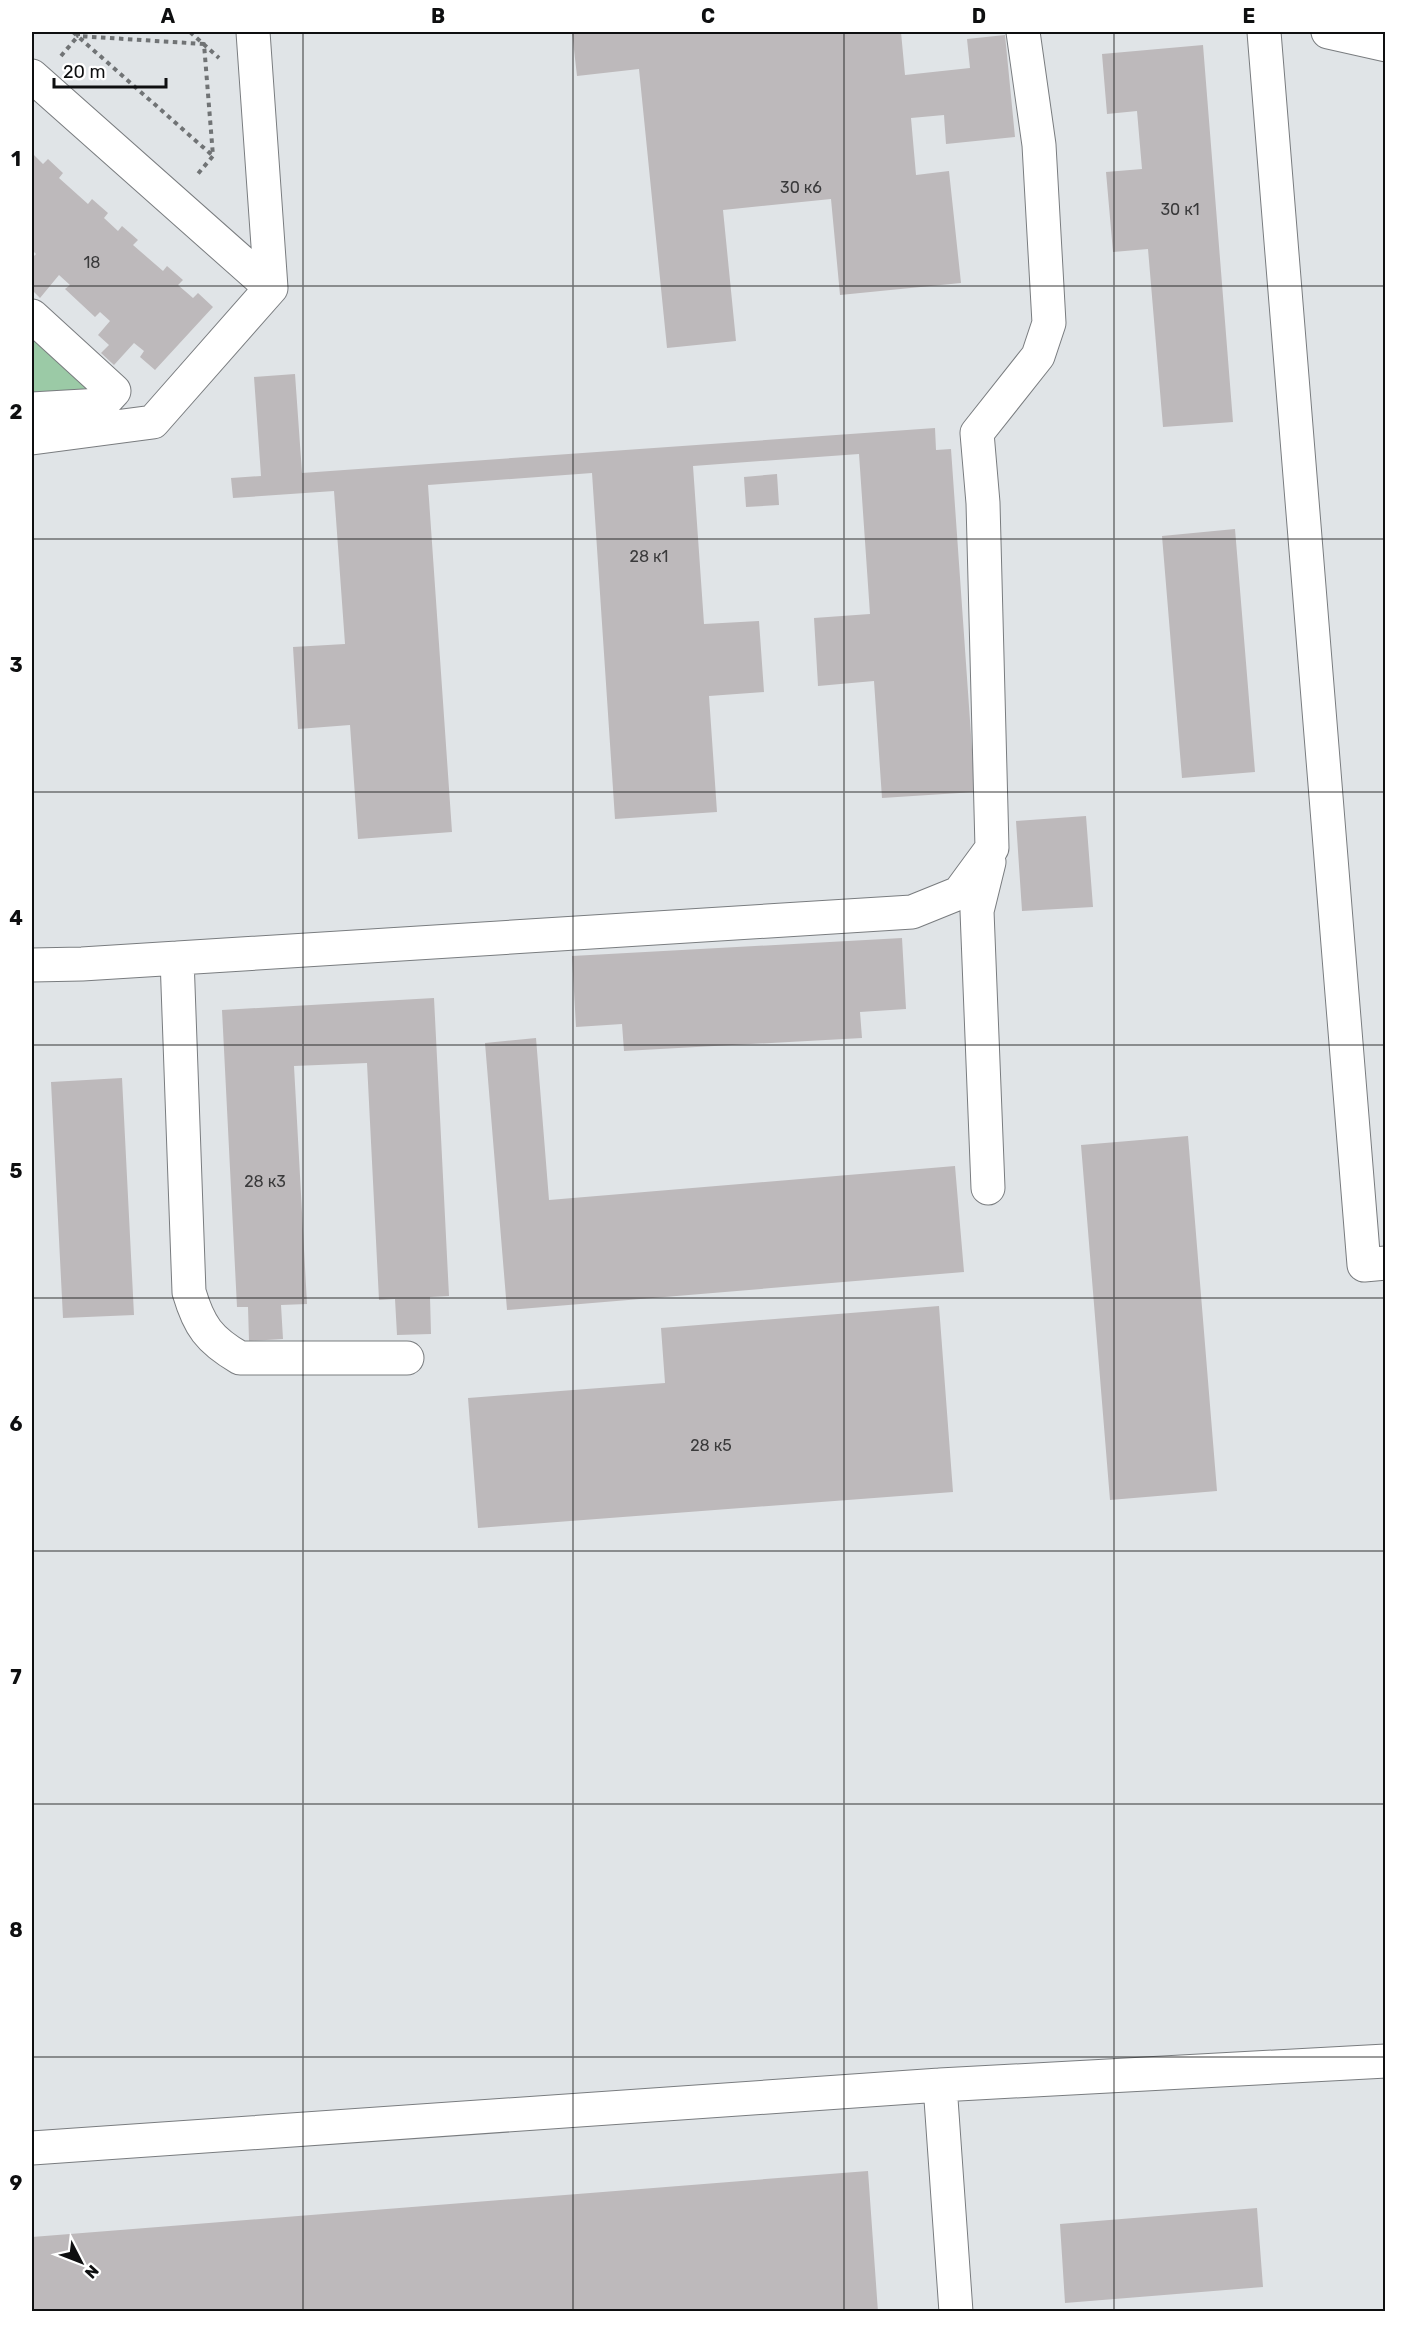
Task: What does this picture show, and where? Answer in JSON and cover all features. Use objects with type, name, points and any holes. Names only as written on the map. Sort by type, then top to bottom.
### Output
[{"type":"street","points":[[32,438],[153,422],[271,288],[253,32]]},
{"type":"street","points":[[988,1188],[977,911],[992,848],[983,503],[977,433],[1038,356],[1049,323],[1039,145],[1023,32]]},
{"type":"street","points":[[1264,32],[1364,1265],[1386,1263]]},
{"type":"street","points":[[1328,32],[1386,45]]},
{"type":"street","points":[[32,76],[271,288]]},
{"type":"street","points":[[32,316],[114,391],[153,422]]},
{"type":"street","points":[[32,409],[101,405],[114,391]]},
{"type":"street","points":[[32,965],[912,912],[959,893],[992,848]]},
{"type":"street","points":[[177,958],[189,1292],[197,1319],[220,1347],[240,1358],[407,1358]]},
{"type":"street","points":[[32,2148],[940,2085],[1386,2061]]},
{"type":"street","points":[[940,2085],[956,2312]]},
{"type":"path","points":[[73,32],[204,44],[213,156],[174,202]]},
{"type":"path","points":[[78,34],[213,156]]},
{"type":"green space","points":[[32,331],[98,391],[32,395]]},
{"type":"building","points":[[572,32],[901,32],[905,75],[970,68],[967,39],[1005,35],[1015,137],[946,144],[944,115],[911,118],[916,175],[949,171],[961,283],[840,295],[831,199],[723,210],[736,341],[667,348],[639,69],[577,76]]},
{"type":"building","points":[[1203,45],[1233,422],[1163,427],[1148,249],[1113,252],[1106,172],[1142,169],[1137,111],[1107,114],[1102,54]]},
{"type":"building","points":[[32,153],[43,164],[48,159],[63,173],[59,178],[88,204],[92,199],[108,213],[104,218],[118,231],[122,226],[138,240],[133,245],[163,271],[167,266],[183,280],[178,285],[193,298],[198,293],[213,307],[155,370],[140,357],[144,351],[134,343],[114,365],[101,353],[109,345],[98,335],[110,321],[100,312],[95,317],[65,289],[70,285],[59,275],[40,298],[32,290],[34,277],[32,258],[36,254],[32,250]]},
{"type":"building","points":[[295,374],[302,473],[935,428],[936,450],[951,449],[975,792],[882,798],[874,681],[818,686],[814,618],[870,614],[859,454],[693,466],[704,624],[759,621],[764,692],[709,696],[717,812],[615,819],[592,473],[428,485],[452,832],[358,839],[350,725],[298,729],[293,647],[345,644],[334,491],[233,498],[231,478],[261,476],[254,377]]},
{"type":"building","points":[[777,474],[779,505],[746,507],[744,477]]},
{"type":"building","points":[[1235,529],[1255,772],[1182,778],[1162,536]]},
{"type":"building","points":[[1086,816],[1093,907],[1022,911],[1016,821]]},
{"type":"building","points":[[902,938],[906,1009],[860,1012],[862,1038],[624,1051],[622,1024],[576,1027],[572,956]]},
{"type":"building","points":[[434,998],[449,1296],[430,1297],[431,1334],[397,1335],[395,1299],[379,1300],[367,1063],[294,1066],[307,1304],[281,1305],[283,1339],[249,1341],[248,1307],[237,1307],[222,1010]]},
{"type":"building","points":[[536,1038],[549,1200],[955,1166],[964,1272],[507,1310],[485,1043]]},
{"type":"building","points":[[122,1078],[134,1315],[63,1318],[51,1082]]},
{"type":"building","points":[[1188,1136],[1217,1491],[1110,1500],[1081,1145]]},
{"type":"building","points":[[939,1306],[953,1492],[478,1528],[468,1398],[665,1383],[661,1328]]},
{"type":"building","points":[[868,2171],[878,2312],[32,2312],[32,2237]]},
{"type":"building","points":[[1257,2208],[1263,2287],[1065,2303],[1060,2224]]}]
